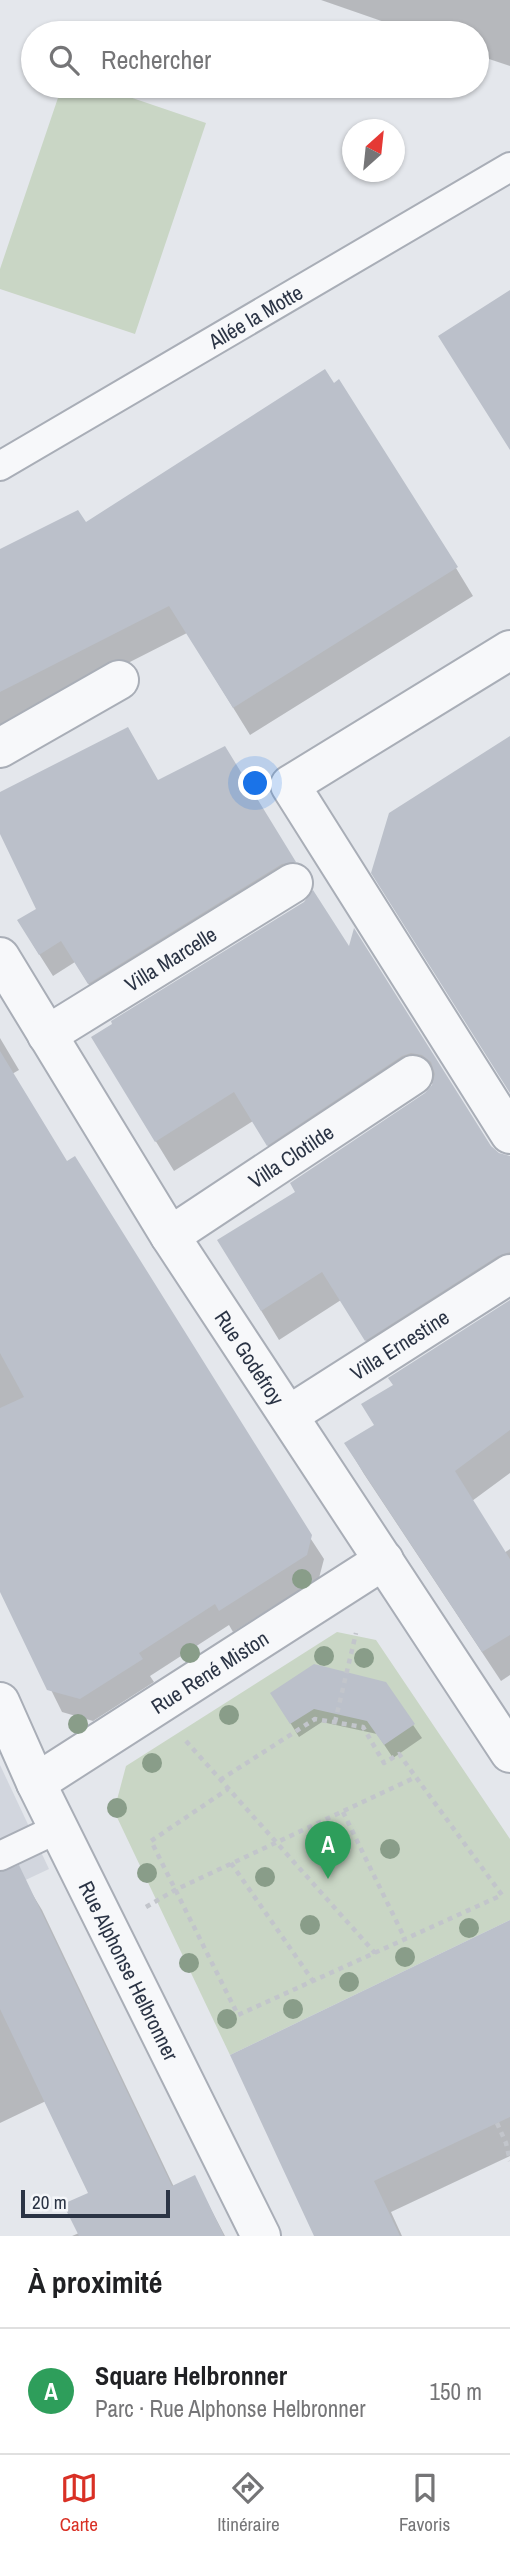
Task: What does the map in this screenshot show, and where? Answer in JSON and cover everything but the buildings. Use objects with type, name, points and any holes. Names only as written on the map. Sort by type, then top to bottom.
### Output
[{"type":"street","points":[[510,650],[290,785],[510,1134]]},
{"type":"street","points":[[0,748],[119,680]]},
{"type":"street","name":"Villa Marcelle","points":[[47,1035],[293,883]]},
{"type":"street","name":"Rue Godefroy","points":[[0,957],[170,1236],[384,1560],[505,1735]]},
{"type":"street","name":"Villa Clotilde","points":[[170,1236],[413,1075]]},
{"type":"street","name":"Villa Ernestine","points":[[289,1415],[510,1274]]},
{"type":"street","name":"Rue René Miston","points":[[36,1783],[384,1560]]},
{"type":"street","name":"Rue Alphonse Helbronner","points":[[0,1703],[36,1783],[261,2236]]},
{"type":"lane","name":"Allée la Motte","points":[[0,466],[510,167]]},
{"type":"lane","points":[[0,1856],[59,1828]]},
{"type":"path","points":[[335,1722],[355,1635],[360,1627]]},
{"type":"path","points":[[155,1707],[375,1952]]},
{"type":"path","points":[[220,1780],[315,1718],[363,1727],[384,1763],[399,1754],[502,1895],[238,2015],[151,1841],[228,1790]]},
{"type":"path","points":[[108,1928],[175,1890],[416,1777]]},
{"type":"path","points":[[343,1811],[405,1939]]},
{"type":"path","points":[[231,1863],[313,1981]]},
{"type":"path","points":[[497,2123],[510,2161]]},
{"type":"shaded area","points":[[0,1765],[49,1869],[0,1892]]},
{"type":"green space","points":[[58,98],[132,98],[206,123],[135,334],[0,289],[0,269]]},
{"type":"green space","points":[[337,1632],[376,1640],[510,1839],[510,1920],[230,2055],[114,1811],[126,1766]]},
{"type":"place","name":"Square Helbronner","points":[[328,1879]]}]
